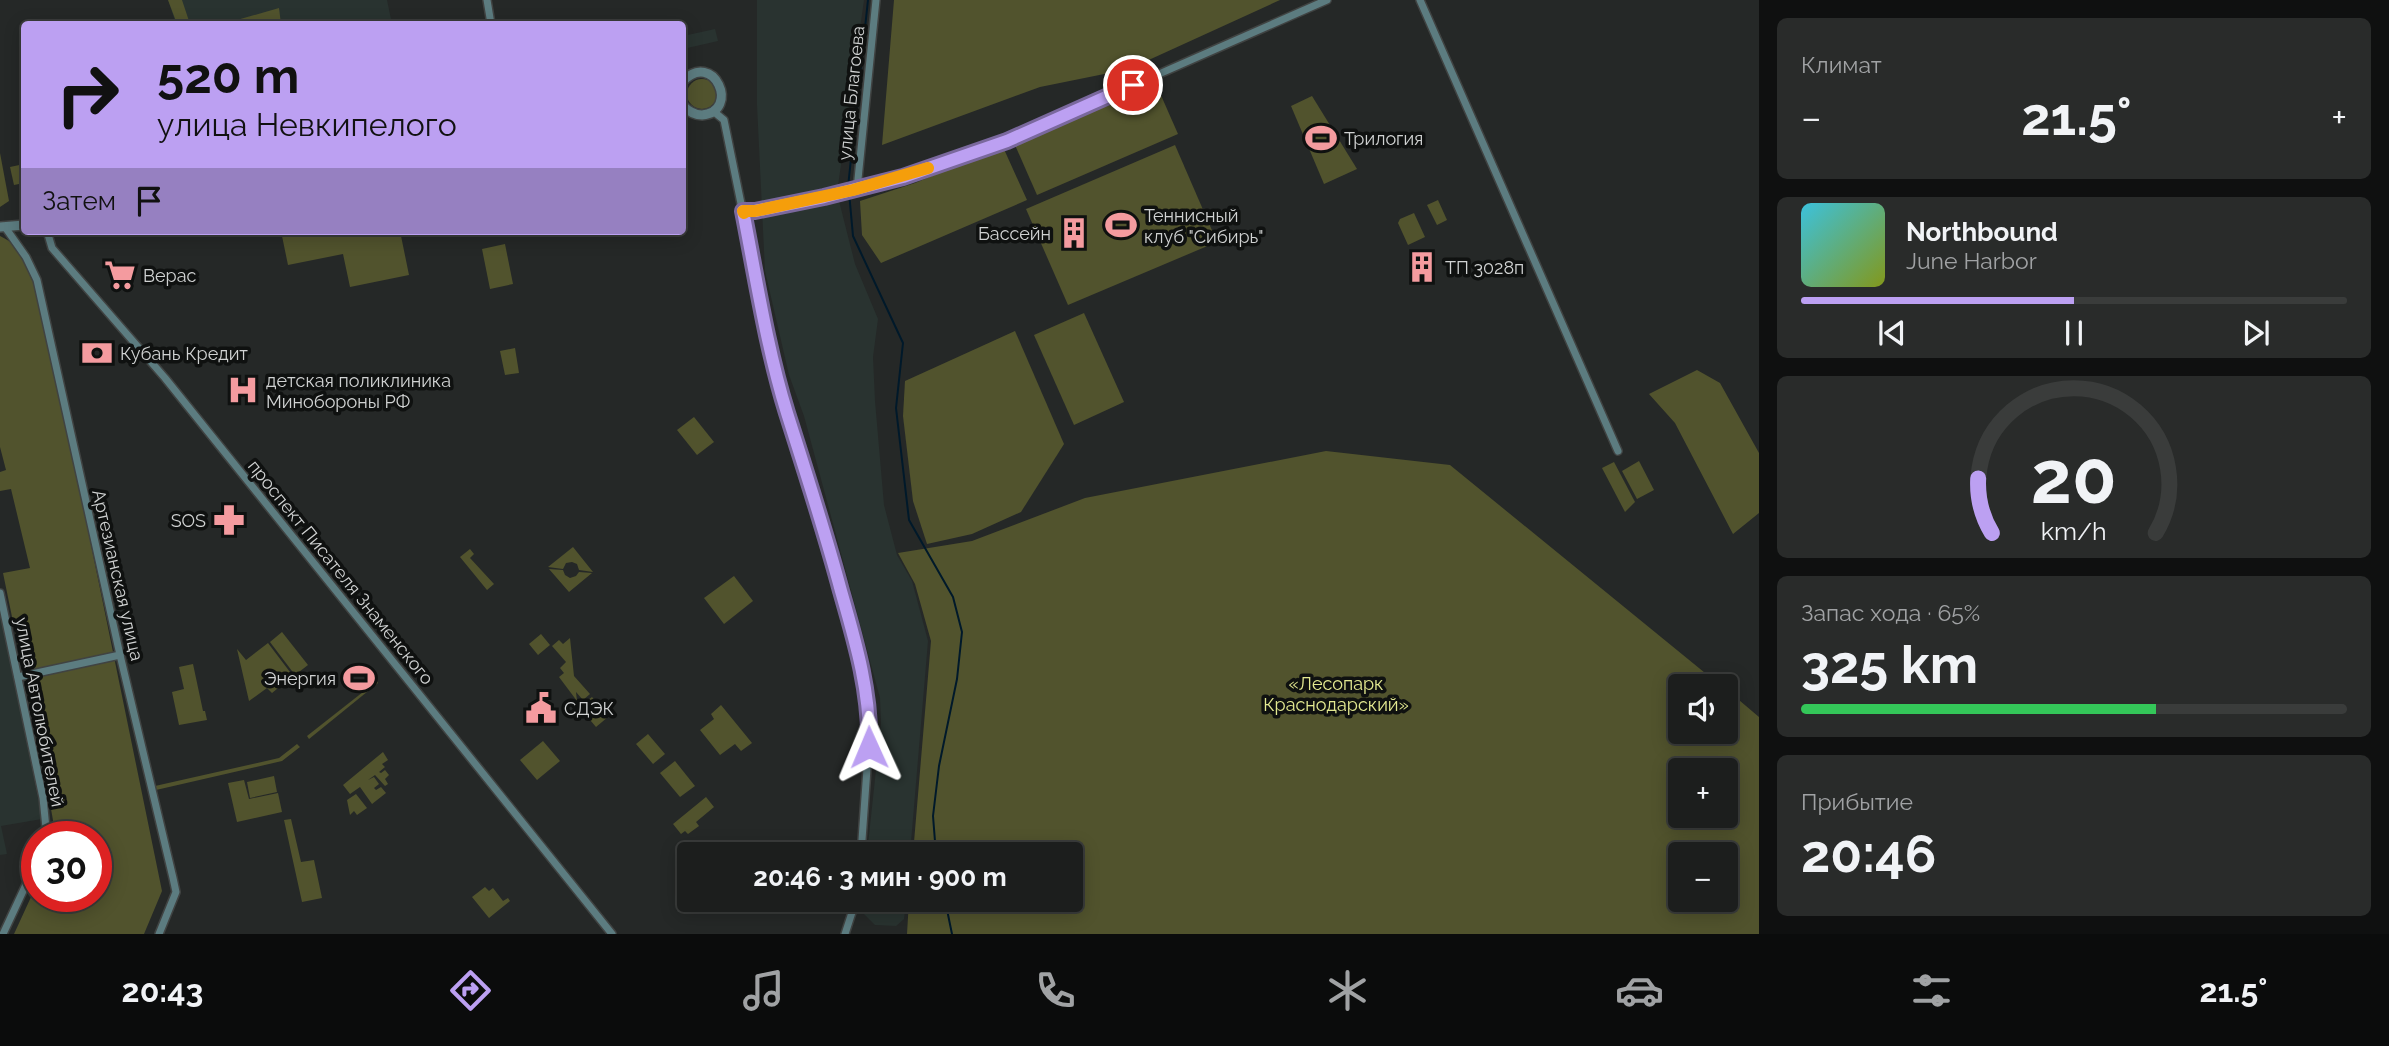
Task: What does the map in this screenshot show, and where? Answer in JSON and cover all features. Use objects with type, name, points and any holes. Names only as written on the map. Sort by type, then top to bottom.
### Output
[{"type":"street","points":[[487,0],[490,21]]},
{"type":"street","name":"улица Благоева","points":[[855,190],[876,0]]},
{"type":"street","points":[[743,211],[755,211],[855,190],[903,177],[1007,141],[1327,0]]},
{"type":"street","points":[[1420,0],[1619,451]]},
{"type":"street","points":[[686,79],[698,72],[707,74],[715,78],[722,95],[713,111],[697,115],[686,109]]},
{"type":"street","points":[[713,111],[724,120],[760,298],[787,411],[809,478],[865,685],[870,737],[862,842]]},
{"type":"street","points":[[3,227],[21,225]]},
{"type":"street","name":"Артезианская улица","points":[[3,227],[26,257],[37,280],[115,633],[176,892],[159,934]]},
{"type":"street","name":"проспект Писателя Знаменского","points":[[48,235],[52,248],[173,388],[612,934]]},
{"type":"street","name":"улица Автолюбителей","points":[[0,593],[43,798],[45,821]]},
{"type":"street","points":[[18,677],[120,655]]},
{"type":"street","points":[[3,934],[21,896]]},
{"type":"street","points":[[845,934],[852,912]]},
{"type":"shaded area","points":[[168,0],[387,0],[391,21],[175,21]]},
{"type":"shaded area","points":[[757,0],[864,0],[837,193],[855,264],[878,319],[873,357],[884,505],[897,555],[912,581],[928,641],[911,842],[868,842],[881,723],[880,698],[804,416],[789,375],[765,271],[757,105]]},
{"type":"shaded area","points":[[715,29],[718,41],[686,48],[686,35]]},
{"type":"shaded area","points":[[0,610],[42,819],[1,826],[7,854],[0,855]]},
{"type":"shaded area","points":[[862,912],[905,912],[904,919],[896,926],[875,925]]},
{"type":"green space","points":[[168,0],[182,0],[189,21],[176,21]]},
{"type":"green space","points":[[894,0],[1280,0],[1129,69],[1040,87],[882,145]]},
{"type":"green space","points":[[279,8],[281,21],[234,21]]},
{"type":"green space","points":[[702,79],[713,83],[717,94],[713,105],[702,109],[691,105],[687,94],[691,83]]},
{"type":"green space","points":[[1156,84],[1178,134],[1037,195],[1015,145]]},
{"type":"green space","name":"Трилогия","points":[[1312,96],[1357,169],[1324,184],[1291,106]]},
{"type":"green space","name":"Теннисный клуб \"Сибирь\"","points":[[1175,145],[1217,242],[1068,305],[1026,209]]},
{"type":"green space","points":[[1003,147],[1027,200],[881,263],[862,235],[860,201],[915,183]]},
{"type":"green space","points":[[0,153],[9,201],[0,207]]},
{"type":"green space","points":[[21,165],[21,184],[14,185],[10,167]]},
{"type":"green space","points":[[1438,200],[1447,220],[1437,225],[1427,205]]},
{"type":"green space","points":[[1414,213],[1425,237],[1408,245],[1398,223],[1400,219]]},
{"type":"green space","points":[[401,235],[409,275],[350,287],[343,254],[288,265],[282,236]]},
{"type":"green space","points":[[0,236],[21,252],[39,291],[162,891],[144,934],[14,934],[24,912],[112,912],[112,821],[53,821],[3,573],[30,568],[11,489],[0,491],[0,472],[6,470],[0,447]]},
{"type":"green space","points":[[505,244],[513,284],[490,289],[482,249]]},
{"type":"green space","points":[[1084,313],[1124,402],[1074,425],[1034,335]]},
{"type":"green space","points":[[1015,331],[1064,444],[1021,512],[972,534],[927,544],[913,501],[903,416],[905,381]]},
{"type":"green space","points":[[515,348],[519,373],[505,375],[500,351]]},
{"type":"green space","points":[[1697,370],[1720,383],[1759,453],[1759,513],[1733,534],[1675,423],[1649,394]]},
{"type":"green space","points":[[694,417],[714,442],[697,455],[677,430]]},
{"type":"green space","name":"«Лесопарк Краснодарский»","points":[[1326,451],[1450,465],[1706,674],[1668,674],[1668,744],[1738,744],[1738,699],[1759,717],[1759,934],[907,934],[908,912],[1083,912],[1083,842],[914,842],[931,641],[915,584],[898,553],[972,541],[1085,498]]},
{"type":"green space","points":[[1639,461],[1654,490],[1637,499],[1622,471]]},
{"type":"green space","points":[[1614,462],[1635,502],[1625,512],[1602,468]]},
{"type":"green space","points":[[573,547],[593,572],[579,570],[577,564],[572,562],[566,563],[563,569],[548,567]]},
{"type":"green space","points":[[470,549],[474,554],[470,558],[494,584],[487,590],[460,557]]},
{"type":"green space","points":[[549,569],[563,570],[570,578],[579,572],[592,573],[569,592]]},
{"type":"green space","points":[[734,576],[753,601],[724,624],[704,598]]},
{"type":"green space","points":[[282,632],[308,665],[295,675],[270,642]]},
{"type":"green space","points":[[541,634],[550,645],[538,655],[529,644]]},
{"type":"green space","points":[[570,638],[574,676],[590,694],[583,700],[576,692],[577,701],[559,677],[564,673],[560,668],[566,662],[552,646],[559,640],[563,644]]},
{"type":"green space","points":[[268,643],[293,676],[272,693],[267,688],[249,701],[237,649],[246,660]]},
{"type":"green space","points":[[193,664],[207,720],[179,725],[172,692],[184,689],[179,667]]},
{"type":"green space","points":[[377,681],[378,683],[309,739],[307,736]]},
{"type":"green space","points":[[592,697],[608,717],[596,727],[579,707]]},
{"type":"green space","points":[[721,705],[752,743],[741,751],[735,744],[720,755],[700,730],[714,719],[711,714]]},
{"type":"green space","points":[[648,734],[665,754],[653,764],[636,744]]},
{"type":"green space","points":[[543,741],[560,761],[537,780],[520,760]]},
{"type":"green space","points":[[297,744],[300,747],[282,761],[156,790],[155,786],[279,758]]},
{"type":"green space","points":[[383,752],[388,760],[382,764],[385,767],[379,772],[385,770],[389,775],[385,779],[388,784],[385,786],[375,775],[368,780],[374,777],[379,784],[374,788],[376,790],[381,787],[386,793],[372,804],[360,787],[350,794],[343,785]]},
{"type":"green space","points":[[675,761],[695,786],[680,797],[660,773]]},
{"type":"green space","points":[[274,776],[277,792],[250,798],[247,782]]},
{"type":"green space","points":[[244,780],[249,799],[278,793],[282,812],[237,822],[228,783]]},
{"type":"green space","points":[[356,794],[367,808],[357,815],[354,811],[350,815],[347,800]]},
{"type":"green space","points":[[706,797],[714,807],[696,822],[699,826],[688,834],[685,831],[681,834],[673,824]]},
{"type":"green space","points":[[291,819],[301,862],[314,860],[322,898],[302,902],[284,820]]},
{"type":"green space","points":[[485,887],[489,891],[493,888],[503,901],[508,898],[510,901],[489,918],[472,897]]},
{"type":"waterway","points":[[848,187],[868,0]]},
{"type":"waterway","points":[[849,192],[853,236],[903,343],[896,408],[909,520],[953,597],[962,632],[957,679],[939,766],[933,816],[935,842]]},
{"type":"waterway","points":[[947,912],[952,934]]},
{"type":"slow traffic","points":[[744,213],[743,211],[755,211],[853,190],[928,168]]},
{"type":"place","name":"Трилогия","points":[[1321,138]]},
{"type":"place","name":"Теннисный клуб \"Сибирь\"","points":[[1121,225]]},
{"type":"place","name":"Бассейн","points":[[1074,233]]},
{"type":"place","name":"ТП 3028п","points":[[1422,267]]},
{"type":"place","name":"Верас","points":[[120,275]]},
{"type":"place","name":"Кубань Кредит","points":[[97,353]]},
{"type":"place","name":"детская поликлиника Минобороны РФ","points":[[243,390]]},
{"type":"place","name":"SOS","points":[[229,520]]},
{"type":"place","name":"Энергия","points":[[359,678]]},
{"type":"place","name":"СДЭК","points":[[541,708]]},
{"type":"route","points":[[869,747],[868,701],[852,630],[787,411],[743,211],[824,197],[903,177],[1007,141],[1133,85]]}]
